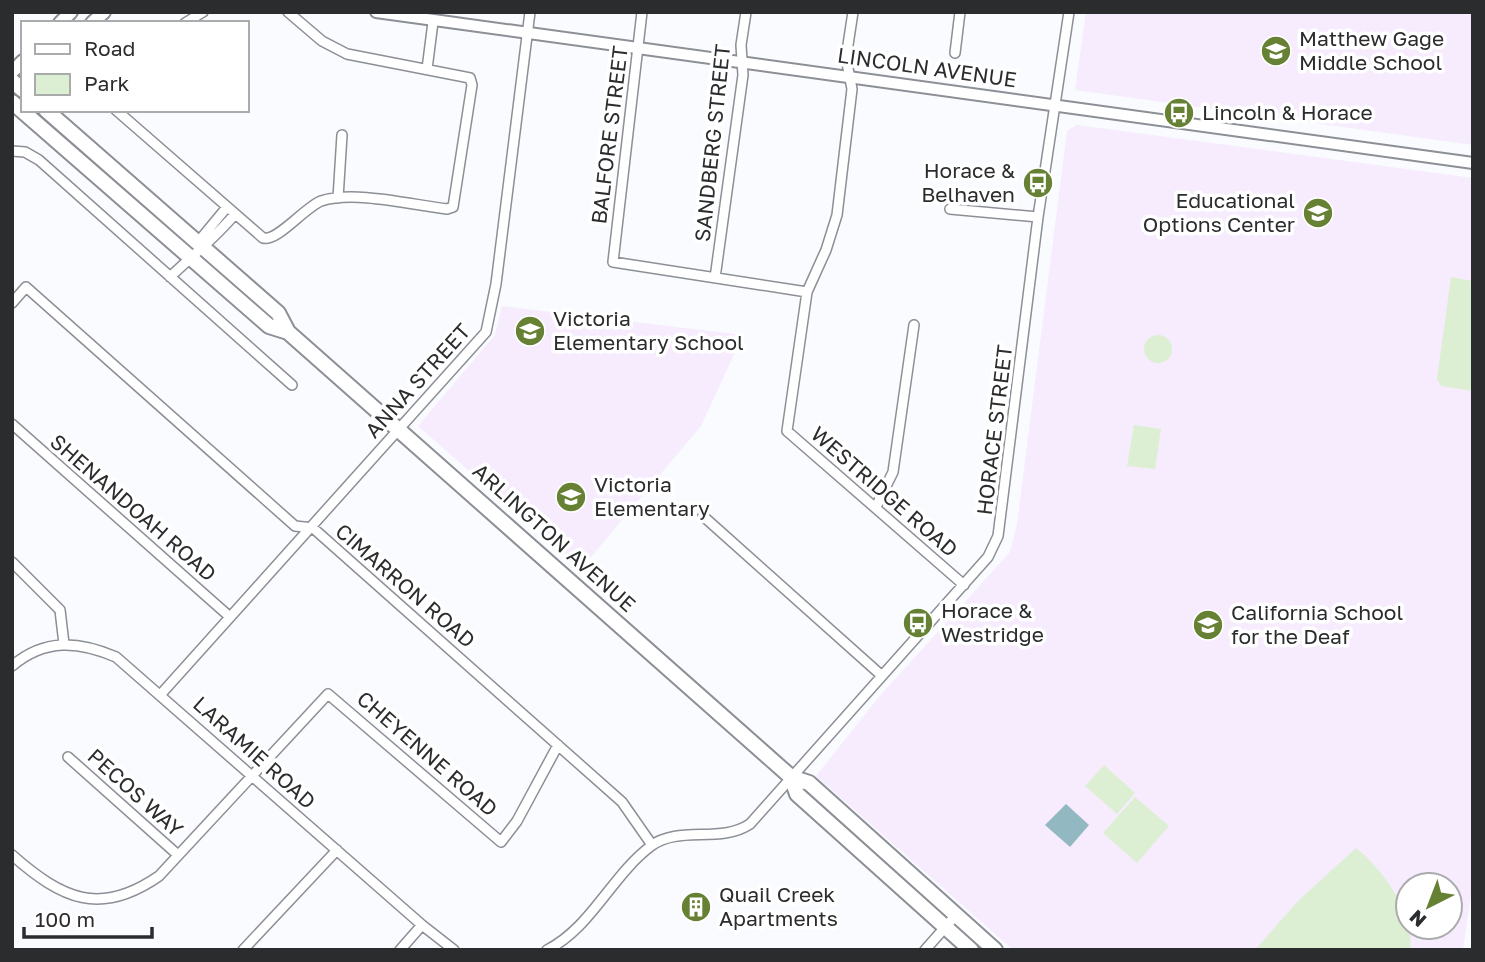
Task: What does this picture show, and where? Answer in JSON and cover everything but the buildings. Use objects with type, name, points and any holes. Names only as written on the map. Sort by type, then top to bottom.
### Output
[{"type":"main road","name":"ARLINGTON AVENUE","points":[[23,112],[269,326],[288,332]]},
{"type":"main road","name":"ARLINGTON AVENUE","points":[[48,112],[278,313],[288,332],[792,777],[809,783],[995,950]]},
{"type":"main road","name":"ARLINGTON AVENUE","points":[[792,777],[797,794],[971,950]]},
{"type":"street","points":[[118,112],[235,214],[269,239],[310,206],[338,198],[447,209],[453,207],[472,85],[464,75],[372,61],[347,54],[322,41],[288,12]]},
{"type":"street","name":"LINCOLN AVENUE","points":[[376,12],[433,22],[850,76],[1473,163]]},
{"type":"street","name":"ANNA STREET","points":[[161,694],[313,528],[398,428],[486,332],[496,284],[530,12]]},
{"type":"street","name":"BALFORE STREET","points":[[642,12],[613,262],[715,278]]},
{"type":"street","name":"SANDBERG STREET","points":[[715,278],[746,12]]},
{"type":"street","name":"WESTRIDGE ROAD","points":[[853,12],[846,58],[852,89],[838,215],[807,292],[787,431],[964,585]]},
{"type":"street","points":[[955,53],[960,12]]},
{"type":"street","name":"HORACE STREET","points":[[652,845],[670,838],[735,833],[750,824],[988,557],[998,536],[1038,217],[1069,12]]},
{"type":"street","points":[[427,69],[433,22]]},
{"type":"street","points":[[338,198],[342,135]]},
{"type":"street","points":[[12,150],[25,152],[39,160],[292,385]]},
{"type":"street","points":[[200,247],[203,236],[227,207]]},
{"type":"street","points":[[950,209],[1038,217]]},
{"type":"street","points":[[170,277],[200,247],[211,242],[235,214]]},
{"type":"street","points":[[715,278],[807,292]]},
{"type":"street","name":"CIMARRON ROAD","points":[[12,303],[26,288],[296,526],[313,528],[622,802],[652,845]]},
{"type":"street","points":[[876,507],[893,472],[914,326]]},
{"type":"street","name":"SHENANDOAH ROAD","points":[[12,424],[230,617]]},
{"type":"street","points":[[703,516],[881,675]]},
{"type":"street","points":[[12,562],[60,610],[64,643]]},
{"type":"street","name":"LARAMIE ROAD","points":[[12,666],[47,646],[64,643],[92,646],[116,657],[454,950]]},
{"type":"street","name":"CHEYENNE ROAD","points":[[251,775],[325,695],[333,695],[501,842],[517,821],[558,746]]},
{"type":"street","name":"PECOS WAY","points":[[68,757],[178,855]]},
{"type":"street","points":[[12,855],[39,879],[62,892],[85,899],[107,900],[140,889],[159,876],[251,775]]},
{"type":"street","points":[[547,950],[580,923],[652,845]]},
{"type":"street","points":[[243,950],[337,850]]},
{"type":"street","points":[[925,950],[956,915]]},
{"type":"street","points":[[400,950],[422,925]]},
{"type":"shaded area","name":"Matthew Gage Middle School","points":[[1086,12],[1473,12],[1473,145],[1075,90]]},
{"type":"shaded area","name":"California School for the Deaf","points":[[1077,125],[1473,178],[1473,882],[1463,950],[1013,950],[816,776],[878,698],[1010,552],[1017,524],[1067,131]]},
{"type":"shaded area","name":"Victoria Elementary","points":[[502,306],[743,335],[701,426],[581,569],[418,426],[495,335]]},
{"type":"green space","points":[[1451,277],[1473,281],[1473,391],[1441,386],[1437,379]]},
{"type":"green space","points":[[1158,335],[1168,339],[1172,349],[1168,359],[1158,363],[1148,359],[1144,349],[1148,339]]},
{"type":"green space","points":[[1134,425],[1161,429],[1155,469],[1127,466]]},
{"type":"green space","points":[[1104,765],[1135,793],[1117,814],[1085,786]]},
{"type":"green space","points":[[1135,797],[1169,826],[1137,863],[1103,833]]},
{"type":"green space","points":[[1356,848],[1377,868],[1394,892],[1394,941],[1410,941],[1410,950],[1255,950],[1298,901]]},
{"type":"water","points":[[1066,804],[1089,825],[1070,847],[1045,825]]},
{"type":"place","name":"Matthew Gage Middle School","points":[[1276,51]]},
{"type":"place","name":"Lincoln & Horace","points":[[1179,113]]},
{"type":"place","name":"Horace & Belhaven","points":[[1038,183]]},
{"type":"place","name":"Educational Options Center","points":[[1318,213]]},
{"type":"place","name":"Victoria Elementary School","points":[[530,331]]},
{"type":"place","name":"Victoria Elementary","points":[[571,497]]},
{"type":"place","name":"Horace & Westridge","points":[[918,623]]},
{"type":"place","name":"California School for the Deaf","points":[[1208,625]]},
{"type":"place","name":"Quail Creek Apartments","points":[[696,907]]}]
